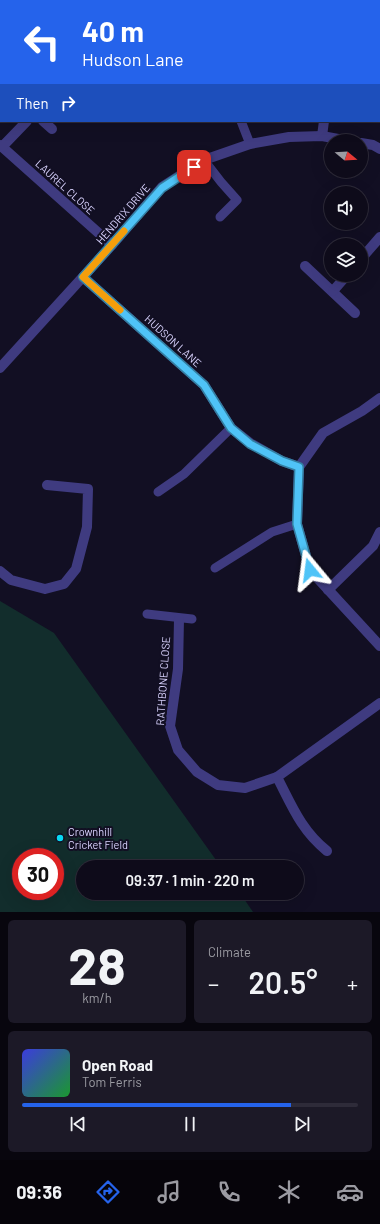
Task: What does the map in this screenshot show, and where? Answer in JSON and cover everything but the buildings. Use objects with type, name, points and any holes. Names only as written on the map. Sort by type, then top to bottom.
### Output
[{"type":"street","name":"LAUREL CLOSE","points":[[26,122],[1,146],[112,245]]},
{"type":"street","points":[[44,122],[52,129]]},
{"type":"street","points":[[322,136],[324,122]]},
{"type":"street","name":"HENDRIX DRIVE","points":[[0,368],[162,188],[204,160],[250,144],[289,137],[322,136]]},
{"type":"street","points":[[368,144],[380,149]]},
{"type":"street","points":[[368,251],[380,237]]},
{"type":"street","points":[[305,266],[355,312]]},
{"type":"street","name":"HUDSON LANE","points":[[83,277],[204,385],[231,428],[250,444],[282,461],[299,467]]},
{"type":"street","points":[[333,291],[341,282]]},
{"type":"street","points":[[380,398],[362,411],[323,433],[299,467],[297,524],[310,570],[380,646]]},
{"type":"street","points":[[0,571],[11,580],[45,589],[64,584],[76,569],[87,528],[88,489],[47,485]]},
{"type":"street","points":[[328,590],[373,546],[380,532]]},
{"type":"street","name":"RATHBONE CLOSE","points":[[179,619],[178,669],[170,726],[178,750],[197,772],[218,785],[245,788],[277,777],[380,703]]},
{"type":"street","points":[[277,777],[300,822],[314,840],[327,851]]},
{"type":"lane","points":[[241,122],[250,144]]},
{"type":"lane","points":[[204,160],[237,200],[220,217]]},
{"type":"lane","points":[[158,492],[184,474],[231,428]]},
{"type":"lane","points":[[215,568],[272,532],[297,524]]},
{"type":"lane","points":[[147,614],[192,620]]},
{"type":"green space","points":[[0,601],[54,633],[216,860],[76,860],[76,900],[245,900],[253,912],[0,912]]},
{"type":"slow traffic","points":[[120,310],[83,277],[124,231]]},
{"type":"place","name":"Crownhill Cricket Field","points":[[60,838]]},
{"type":"route","points":[[194,167],[162,188],[83,277],[204,385],[231,428],[250,444],[282,461],[299,467],[297,524],[310,570]]}]
